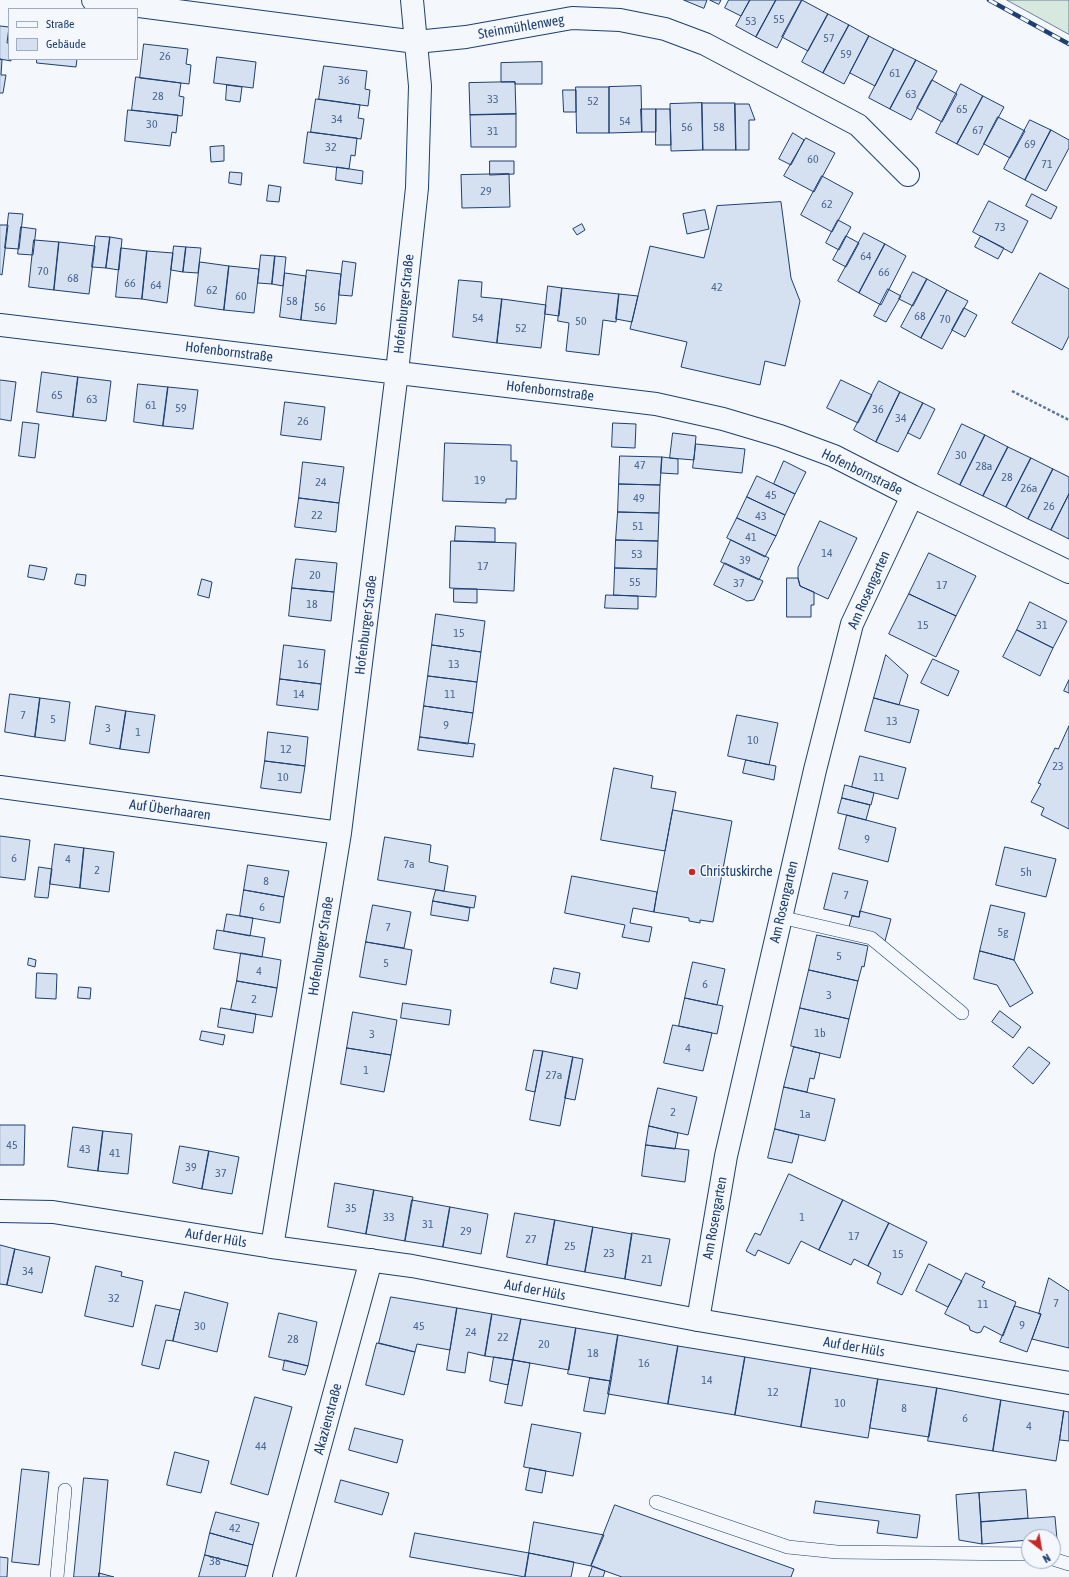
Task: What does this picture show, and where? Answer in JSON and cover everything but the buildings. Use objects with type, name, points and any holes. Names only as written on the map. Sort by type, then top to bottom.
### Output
[{"type":"street","name":"Steinmühlenweg","points":[[101,0],[416,42],[466,36],[572,18],[620,20],[665,29],[705,44],[858,125],[908,176]]},
{"type":"street","name":"Hofenburger Straße","points":[[272,1247],[340,834],[397,372],[416,188],[420,86],[412,0]]},
{"type":"street","name":"Hofenbornstraße","points":[[0,325],[656,404],[723,419],[780,436],[834,456],[912,496],[1069,572]]},
{"type":"street","name":"Am Rosengarten","points":[[698,1320],[726,1156],[780,917],[852,624],[912,496]]},
{"type":"street","name":"Auf Überhaaren","points":[[0,787],[340,834]]},
{"type":"street","name":"Auf der Hüls","points":[[0,1211],[53,1212],[272,1247],[412,1266],[698,1320],[1069,1384]]},
{"type":"street","name":"Akazienstraße","points":[[284,1577],[371,1260]]},
{"type":"lane","points":[[780,917],[871,938],[962,1013]]},
{"type":"lane","points":[[57,1577],[65,1490]]},
{"type":"lane","points":[[656,1502],[788,1547],[837,1552],[1021,1554]]},
{"type":"path","points":[[1012,391],[1069,420]]},
{"type":"shaded area","points":[[1007,0],[1069,0],[1069,34]]},
{"type":"railway","points":[[989,0],[1069,44]]},
{"type":"place","name":"Christuskirche","points":[[692,872]]}]
